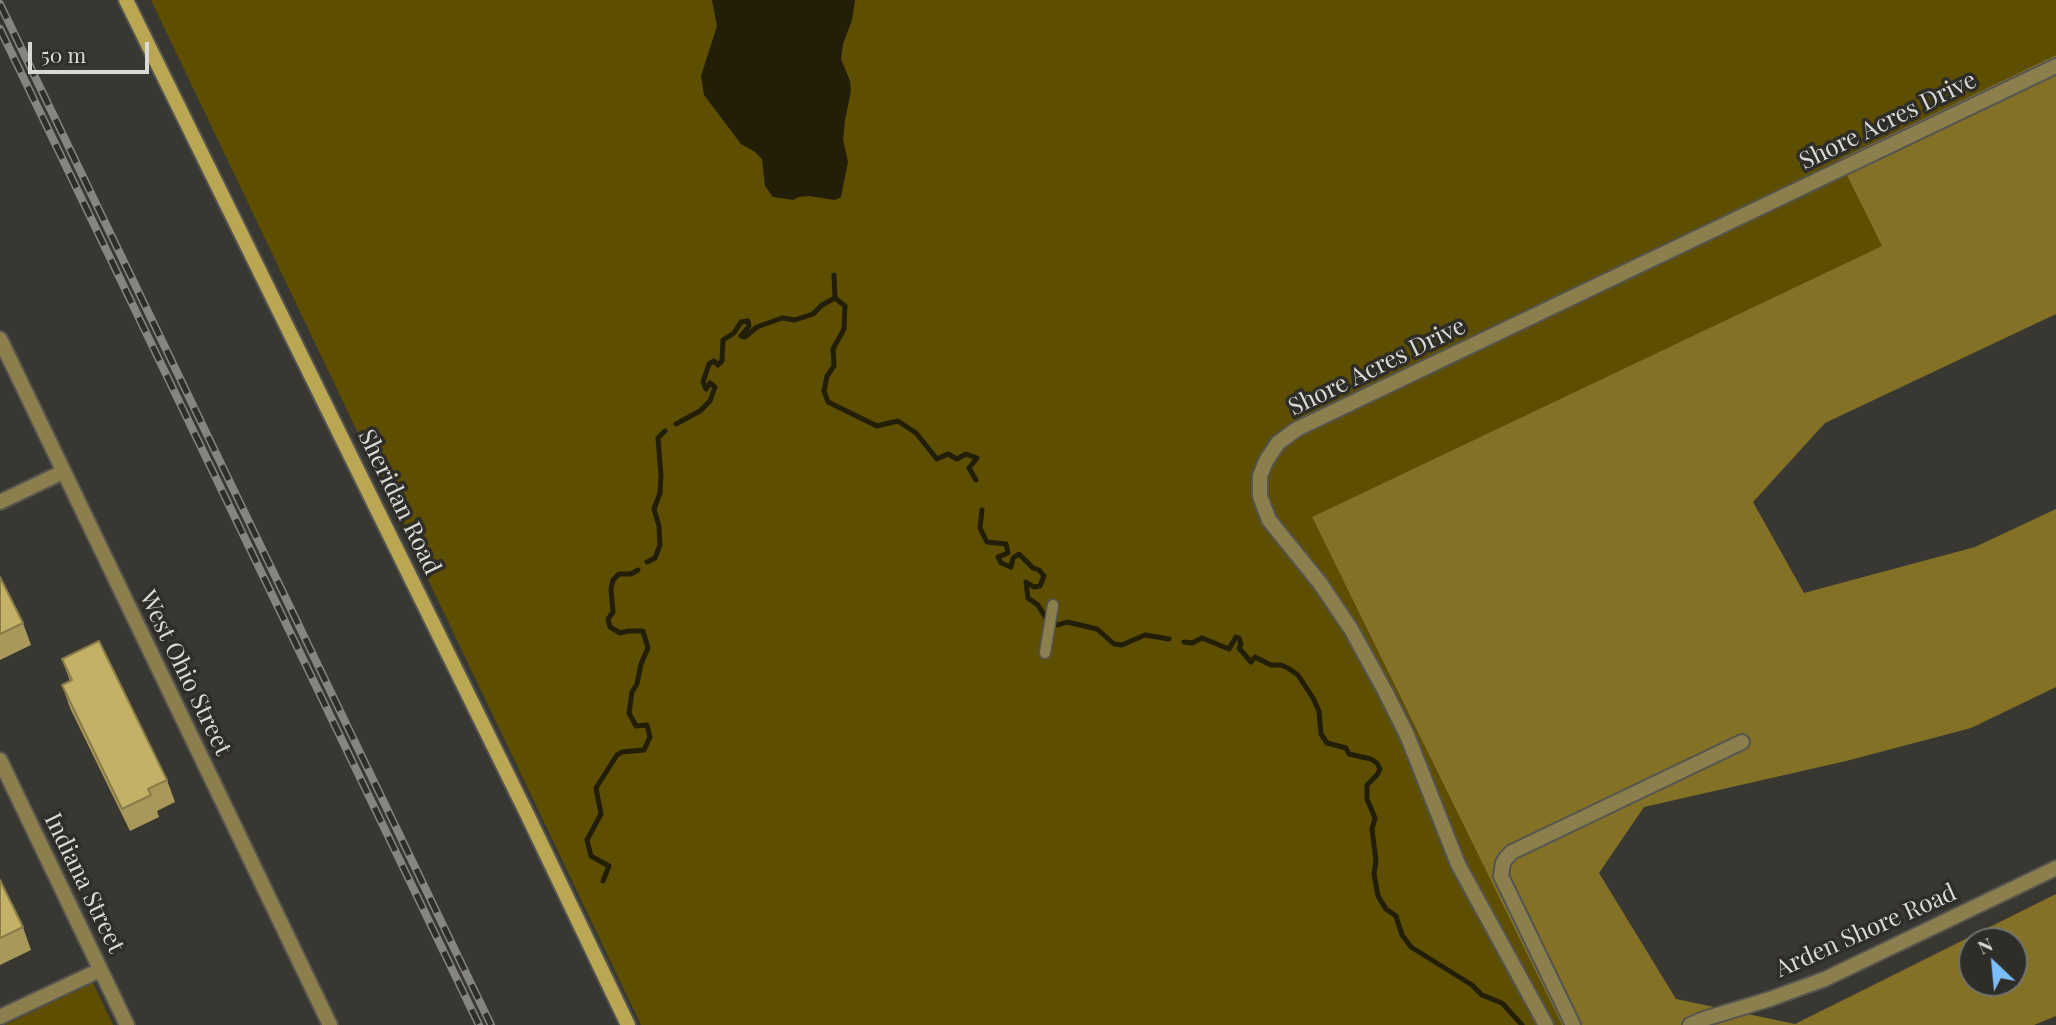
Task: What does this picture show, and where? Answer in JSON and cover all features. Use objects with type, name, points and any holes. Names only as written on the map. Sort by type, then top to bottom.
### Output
[{"type":"main road","name":"Sheridan Road","points":[[126,0],[527,814],[628,1025]]},
{"type":"street","name":"Shore Acres Drive","points":[[1546,1025],[1458,864],[1407,735],[1351,629],[1320,583],[1269,520],[1260,496],[1260,477],[1266,461],[1278,443],[1297,429],[2056,66]]},
{"type":"street","name":"West Ohio Street","points":[[0,339],[330,1025]]},
{"type":"street","points":[[0,502],[63,472]]},
{"type":"street","points":[[1573,1025],[1501,876],[1503,863],[1512,852],[1742,742]]},
{"type":"street","name":"Indiana Street","points":[[0,760],[127,1025]]},
{"type":"street","name":"Arden Shore Road","points":[[1690,1025],[1704,1018],[1770,999],[1825,979],[2056,868]]},
{"type":"street","points":[[0,1017],[100,970]]},
{"type":"lane","points":[[1045,653],[1053,605]]},
{"type":"shaded area","points":[[151,0],[2056,0],[2056,55],[1839,158],[1883,246],[1312,517],[1562,1025],[641,1025]]},
{"type":"shaded area","points":[[712,0],[855,0],[841,59],[851,91],[843,139],[848,162],[841,197],[835,200],[809,196],[793,200],[773,197],[765,186],[762,159],[741,144],[704,95],[701,76],[717,26]]},
{"type":"shaded area","points":[[2056,55],[2056,314],[1825,423],[1753,502],[1804,593],[1975,547],[2056,509],[2056,687],[1971,728],[1846,761],[1644,807],[1599,873],[1676,999],[1795,1024],[1958,943],[1958,997],[2028,997],[2028,927],[1990,927],[2056,894],[2056,1016],[2034,1025],[1562,1025],[1312,517],[1882,246],[1839,159]]},
{"type":"shaded area","points":[[93,983],[113,1025],[5,1025]]},
{"type":"building","points":[[0,577],[23,623],[0,634]]},
{"type":"building","points":[[99,641],[167,780],[148,789],[151,795],[122,809],[62,685],[72,680],[62,659]]},
{"type":"building","points":[[0,880],[23,927],[0,938]]},
{"type":"waterway","points":[[834,275],[835,298]]},
{"type":"waterway","points":[[835,298],[845,306],[844,329],[833,349],[834,366],[827,376],[824,391],[828,402],[877,426],[898,421],[916,433],[937,459],[948,454],[957,459],[966,454],[977,458],[969,468],[976,480]]},
{"type":"waterway","points":[[676,424],[700,411],[710,401],[715,387],[710,383],[706,389],[703,382],[709,364],[714,361],[718,365],[722,361],[723,340],[734,333],[741,322],[748,321],[749,326],[741,336],[745,337],[757,327],[782,318],[795,320],[813,314],[835,298]]},
{"type":"waterway","points":[[647,562],[655,558],[660,545],[659,526],[654,509],[660,493],[661,476],[658,438],[665,431]]},
{"type":"waterway","points":[[982,510],[980,528],[987,542],[1006,544],[1008,553],[998,557],[1001,563],[1011,567],[1013,558],[1019,554],[1044,576],[1040,586],[1034,587],[1026,582],[1028,598],[1038,605],[1046,618],[1058,625],[1067,622],[1097,629],[1114,644],[1122,645],[1145,635],[1169,639]]},
{"type":"waterway","points":[[603,881],[609,866],[591,856],[587,840],[601,814],[596,788],[617,755],[644,750],[650,737],[647,725],[636,726],[629,713],[632,692],[648,648],[643,631],[620,633],[610,627],[608,619],[613,612],[613,580],[619,574],[631,574],[638,570]]},
{"type":"waterway","points":[[1184,642],[1192,643],[1202,638],[1229,649],[1236,637],[1241,644],[1239,648],[1251,662],[1255,657],[1271,665],[1288,668],[1298,675],[1313,698],[1319,711],[1321,734],[1327,743],[1346,748],[1349,754],[1377,763],[1380,769],[1367,785],[1367,799],[1375,818],[1372,829],[1378,896],[1386,909],[1396,916],[1402,935],[1411,947],[1472,985],[1482,995],[1502,1003],[1522,1025]]},
{"type":"railway","points":[[0,4],[491,1025]]},
{"type":"railway","points":[[0,29],[479,1025]]}]
